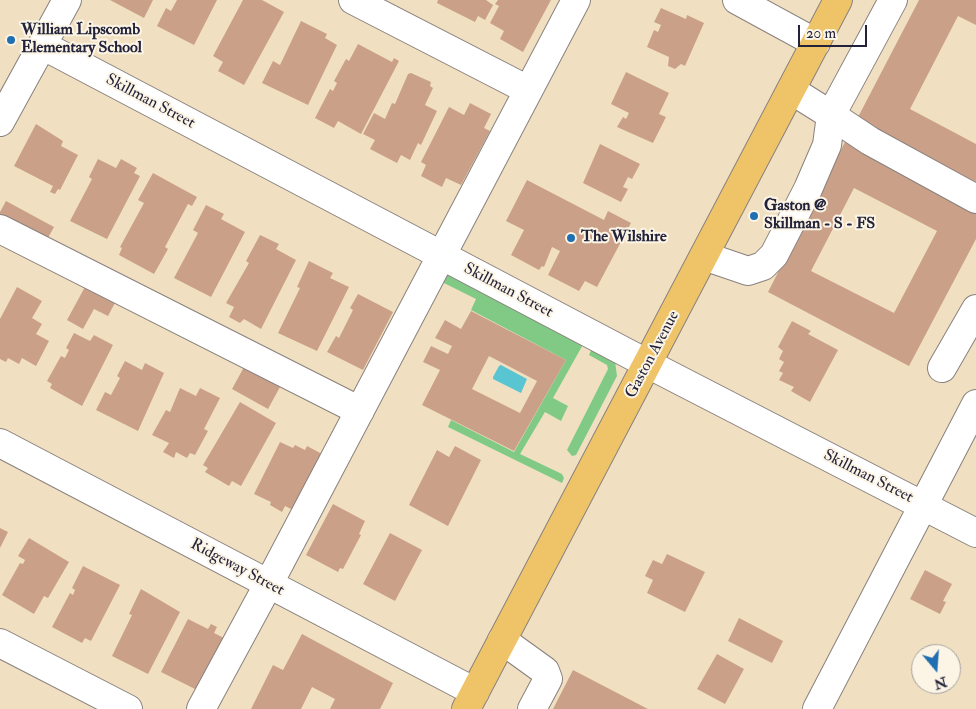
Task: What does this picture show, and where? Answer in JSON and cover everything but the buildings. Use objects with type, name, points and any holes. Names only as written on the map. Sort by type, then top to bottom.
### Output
[{"type":"main road","name":"Gaston Avenue","points":[[470,701],[838,0]]},
{"type":"street","points":[[0,122],[68,0]]},
{"type":"street","points":[[353,0],[528,90]]},
{"type":"street","points":[[202,709],[576,0]]},
{"type":"street","points":[[736,0],[816,43]]},
{"type":"street","points":[[704,256],[748,271],[762,266],[774,255],[812,182],[827,146],[831,115],[893,0]]},
{"type":"street","name":"Skillman Street","points":[[42,45],[441,256],[976,533]]},
{"type":"street","points":[[791,90],[870,141],[976,200]]},
{"type":"street","points":[[0,229],[360,411]]},
{"type":"street","points":[[942,368],[976,309]]},
{"type":"street","points":[[817,709],[976,404]]},
{"type":"street","name":"Ridgeway Street","points":[[0,443],[268,585],[470,701]]},
{"type":"street","points":[[502,640],[545,671],[548,678],[532,709]]},
{"type":"street","points":[[0,644],[128,709]]},
{"type":"green space","points":[[446,272],[585,341],[553,398],[568,406],[561,421],[545,412],[520,454],[562,474],[564,478],[562,483],[448,427],[451,420],[514,452],[566,360],[471,310],[476,299],[436,279]]},
{"type":"green space","points":[[593,346],[615,361],[617,376],[576,455],[572,456],[567,450],[608,369],[607,365],[589,355]]},
{"type":"water","points":[[501,365],[527,379],[521,393],[493,379]]},
{"type":"place","name":"William Lipscomb Elementary School","points":[[11,40]]},
{"type":"place","name":"Gaston @ Skillman - S - FS","points":[[754,216]]},
{"type":"place","name":"The Wilshire","points":[[571,238]]}]
